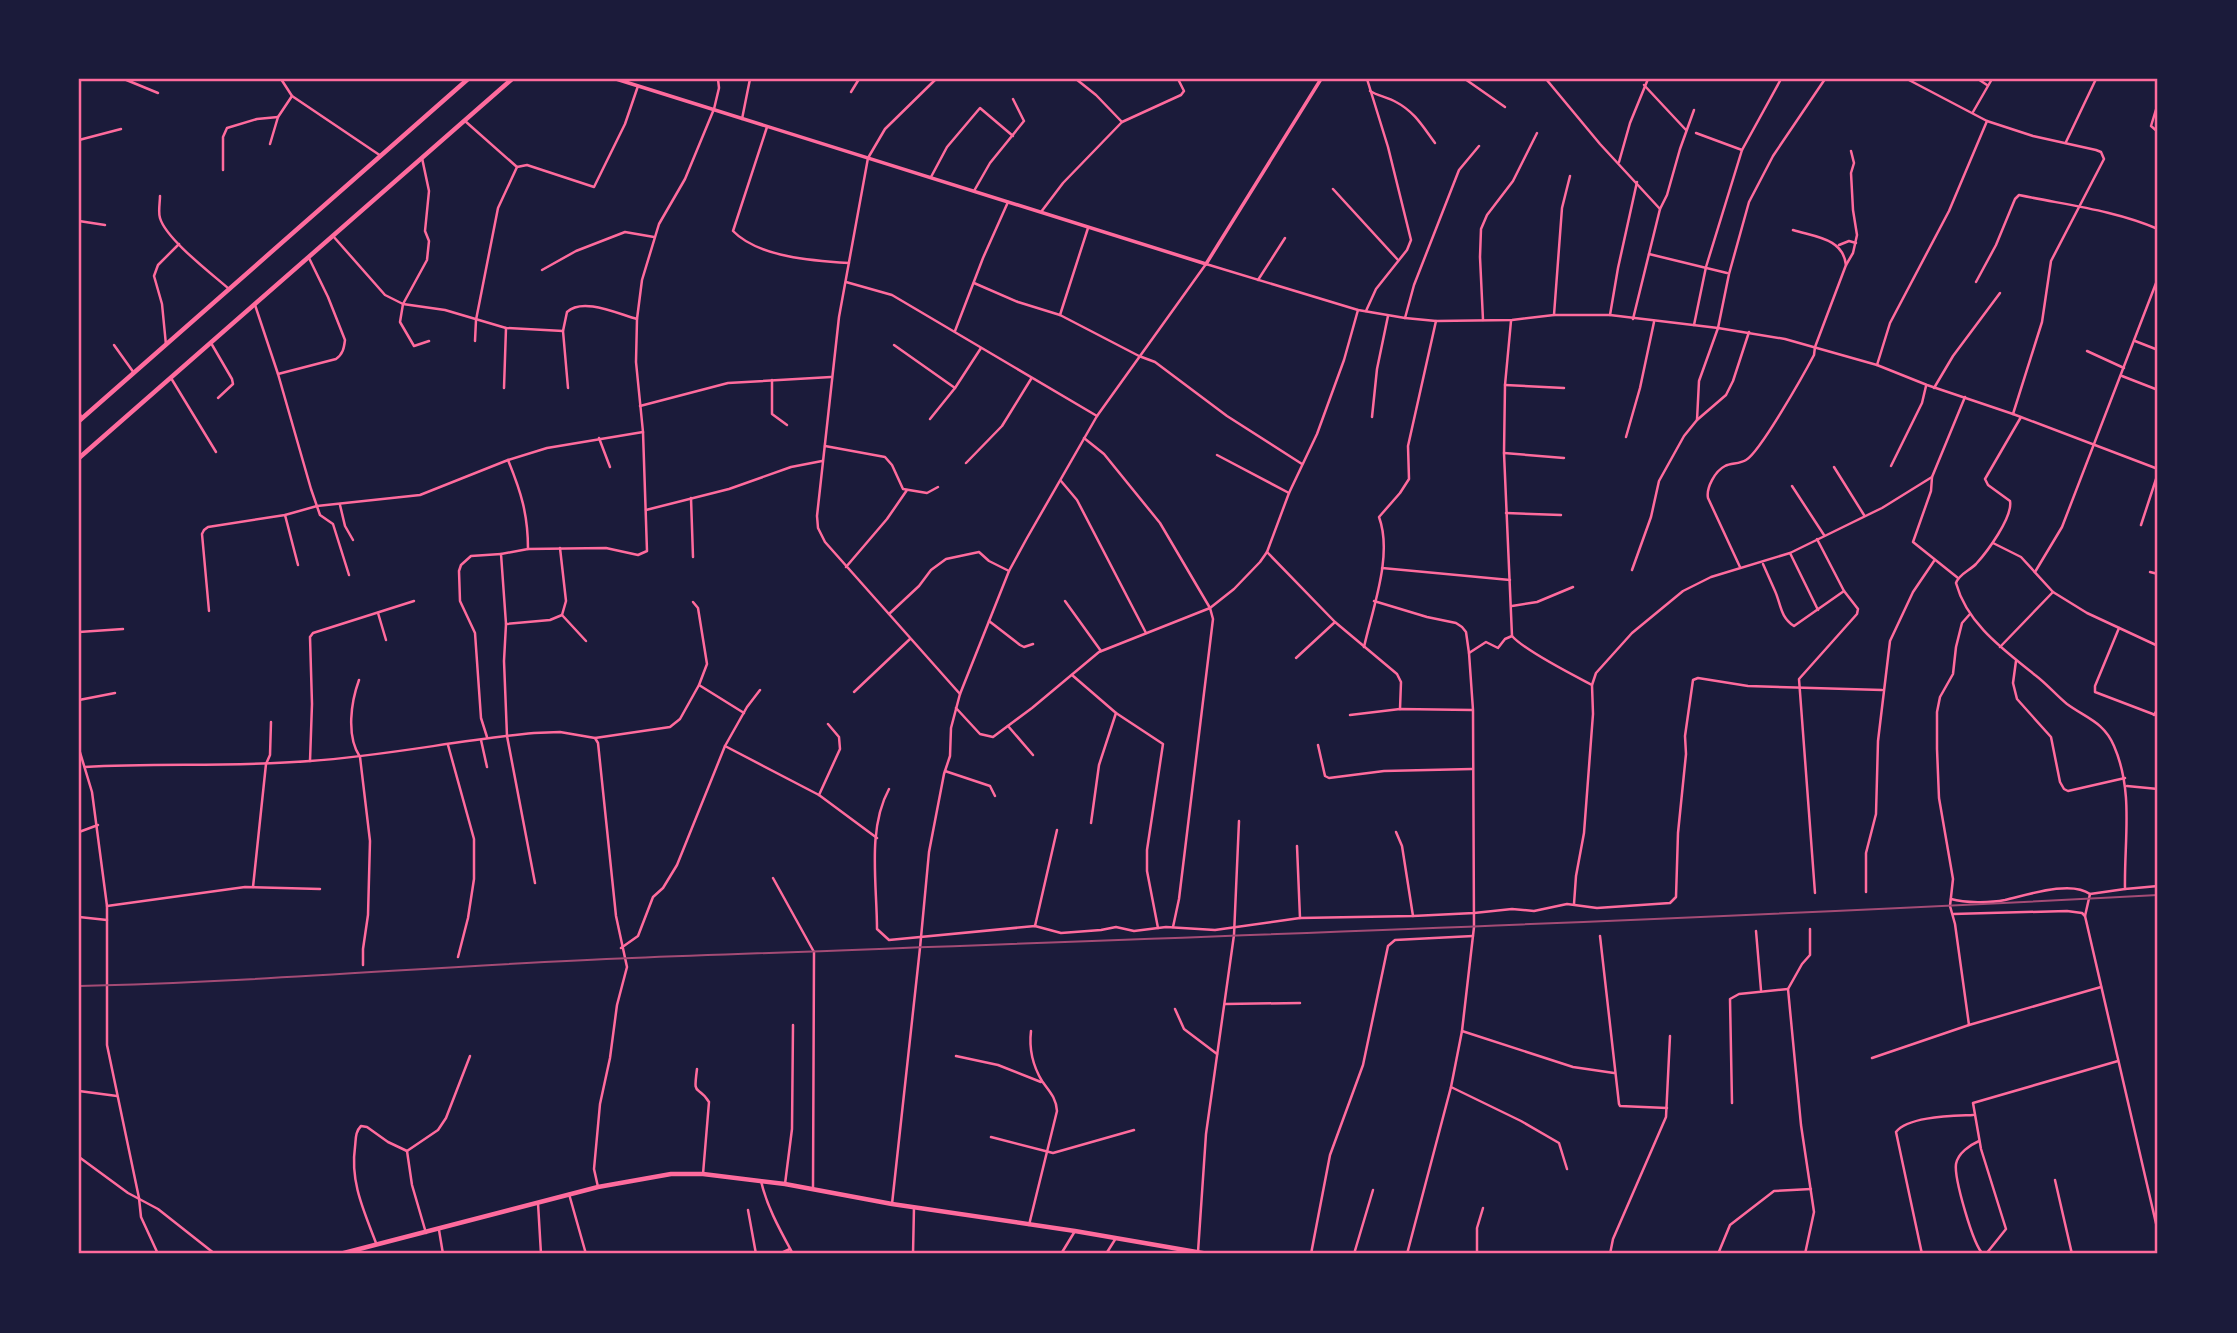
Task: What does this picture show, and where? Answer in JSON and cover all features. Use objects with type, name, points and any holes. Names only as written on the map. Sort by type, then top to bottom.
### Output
[{"type":"highway","points":[[80,420],[468,79]]},
{"type":"highway","points":[[79,458],[512,79]]},
{"type":"highway","points":[[340,1254],[598,1187],[671,1174],[703,1174],[786,1184],[892,1204],[1208,1254]]},
{"type":"main road","points":[[616,79],[1206,264],[1321,79]]},
{"type":"street","points":[[124,79],[158,93]]},
{"type":"street","points":[[281,79],[292,96],[381,156]]},
{"type":"street","points":[[487,738],[481,718],[475,633],[460,601],[458,570],[461,565],[471,556],[528,549],[606,548],[638,555],[647,551],[636,319],[642,280],[654,237],[685,179],[714,109],[719,79]]},
{"type":"street","points":[[742,119],[750,79]]},
{"type":"street","points":[[852,92],[859,79]]},
{"type":"street","points":[[936,79],[885,129],[868,158],[831,377],[817,516],[818,528],[825,542],[960,694]]},
{"type":"street","points":[[1076,79],[1096,94],[1122,122]]},
{"type":"street","points":[[1041,212],[1063,183],[1122,122],[1181,94],[1184,91],[1178,79]]},
{"type":"street","points":[[1365,311],[1376,289],[1411,240],[1367,79]]},
{"type":"street","points":[[1465,79],[1505,107]]},
{"type":"street","points":[[1546,79],[1600,144],[1660,209]]},
{"type":"street","points":[[1619,162],[1648,79]]},
{"type":"street","points":[[1694,325],[1706,267],[1742,150],[1780,79]]},
{"type":"street","points":[[1697,420],[1699,381],[1718,328],[1729,274],[1749,202],[1760,177],[1825,79]]},
{"type":"street","points":[[1907,79],[1987,121],[2033,136],[2096,150],[2101,152],[2104,159],[2051,261],[2042,322],[2013,414]]},
{"type":"street","points":[[1978,79],[1989,86]]},
{"type":"street","points":[[1972,113],[1992,79]]},
{"type":"street","points":[[2066,142],[2096,79]]},
{"type":"street","points":[[1644,85],[1686,130]]},
{"type":"street","points":[[517,167],[527,165],[594,187],[625,124],[638,86]]},
{"type":"street","points":[[1370,91],[1380,97],[1394,100],[1415,115],[1435,143]]},
{"type":"street","points":[[270,144],[278,117],[292,96]]},
{"type":"street","points":[[1374,106],[1380,97]]},
{"type":"street","points":[[974,191],[990,163],[1024,121],[1013,99]]},
{"type":"street","points":[[2158,103],[2150,122],[2158,132]]},
{"type":"street","points":[[931,177],[950,142],[980,108],[1013,136]]},
{"type":"street","points":[[1633,319],[1660,209],[1694,110]]},
{"type":"street","points":[[223,170],[223,137],[227,128],[257,119],[278,117]]},
{"type":"street","points":[[465,121],[517,167]]},
{"type":"street","points":[[1877,365],[1890,323],[1949,211],[1987,121]]},
{"type":"street","points":[[767,127],[733,231],[751,244],[797,259],[849,263]]},
{"type":"street","points":[[79,140],[121,129]]},
{"type":"street","points":[[1482,320],[1481,229],[1493,207],[1513,181],[1538,132]]},
{"type":"street","points":[[1696,132],[1742,150]]},
{"type":"street","points":[[1405,318],[1414,285],[1459,170],[1479,146]]},
{"type":"street","points":[[1740,568],[1708,498],[1707,490],[1724,466],[1747,459],[1768,434],[1811,362],[1856,243],[1851,151]]},
{"type":"street","points":[[422,158],[429,191],[425,232],[429,242],[427,260],[403,304],[400,321],[412,343],[417,346],[429,341]]},
{"type":"street","points":[[475,341],[476,320],[498,208],[517,167]]},
{"type":"street","points":[[1554,315],[1562,208],[1570,176]]},
{"type":"street","points":[[1610,315],[1637,182]]},
{"type":"street","points":[[1333,189],[1398,260]]},
{"type":"street","points":[[1976,282],[2019,195],[2096,208],[2158,229]]},
{"type":"street","points":[[160,196],[160,220],[179,244],[229,289]]},
{"type":"street","points":[[955,331],[1008,202]]},
{"type":"street","points":[[79,221],[106,225]]},
{"type":"street","points":[[1060,315],[1089,227]]},
{"type":"street","points":[[1793,230],[1838,245],[1849,241],[1856,243]]},
{"type":"street","points":[[542,270],[576,251],[625,232],[654,237]]},
{"type":"street","points":[[333,236],[385,295],[403,304],[445,310],[506,328],[563,331]]},
{"type":"street","points":[[1258,281],[1285,238]]},
{"type":"street","points":[[166,345],[162,304],[154,276],[159,265],[179,244]]},
{"type":"street","points":[[1838,245],[1846,265]]},
{"type":"street","points":[[1649,254],[1729,274]]},
{"type":"street","points":[[278,374],[336,359],[345,347],[345,340],[328,297],[309,258]]},
{"type":"street","points":[[892,1204],[929,852],[950,756],[951,728],[960,694],[1009,571],[1084,438],[1206,264],[1358,310],[1388,316],[1436,321],[1610,315],[1749,332],[1815,347],[1877,365],[1934,388],[2013,414],[2093,443],[2158,471],[2141,525]]},
{"type":"street","points":[[2035,572],[2062,527],[2158,278]]},
{"type":"street","points":[[846,282],[892,295],[1097,416]]},
{"type":"street","points":[[974,283],[1018,302],[1060,315],[1155,362],[1227,416],[1302,464]]},
{"type":"street","points":[[1934,388],[1961,345],[2000,293]]},
{"type":"street","points":[[255,305],[320,515],[333,524],[349,575]]},
{"type":"street","points":[[568,388],[563,331],[567,312],[578,306],[597,308],[636,319]]},
{"type":"street","points":[[956,708],[976,730],[985,736],[993,737],[1101,651],[1210,608],[1234,589],[1267,552],[1289,492],[1317,434],[1331,397],[1358,310]]},
{"type":"street","points":[[1373,417],[1377,369],[1388,316]]},
{"type":"street","points":[[1511,320],[1505,386],[1504,453],[1512,636],[1564,671],[1592,685]]},
{"type":"street","points":[[1364,647],[1382,568],[1385,538],[1379,517],[1409,479],[1408,446],[1436,321]]},
{"type":"street","points":[[1626,437],[1654,322]]},
{"type":"street","points":[[504,388],[506,328]]},
{"type":"street","points":[[1632,570],[1651,517],[1659,481],[1676,446],[1697,420],[1726,395],[1749,332]]},
{"type":"street","points":[[2135,341],[2158,350]]},
{"type":"street","points":[[211,343],[233,384],[218,398]]},
{"type":"street","points":[[114,345],[134,373]]},
{"type":"street","points":[[894,345],[955,388]]},
{"type":"street","points":[[930,419],[955,388],[981,348]]},
{"type":"street","points":[[2087,351],[2124,368]]},
{"type":"street","points":[[2121,376],[2158,390]]},
{"type":"street","points":[[640,406],[728,383],[831,377]]},
{"type":"street","points":[[171,378],[216,452]]},
{"type":"street","points":[[966,463],[1002,426],[1031,379]]},
{"type":"street","points":[[772,380],[772,414],[787,425]]},
{"type":"street","points":[[1891,466],[1922,403],[1927,385]]},
{"type":"street","points":[[1505,386],[1564,388]]},
{"type":"street","points":[[1958,578],[1915,545],[1913,538],[1931,491],[1932,477],[1965,397]]},
{"type":"street","points":[[79,412],[80,420]]},
{"type":"street","points":[[2021,417],[1985,479],[1988,485],[2011,504],[1993,543],[1975,566],[1958,578],[1957,588],[1970,614],[2000,647],[2066,703],[2090,716],[2105,729],[2114,744],[2126,786],[2125,889]]},
{"type":"street","points":[[209,611],[204,530],[285,515],[317,506],[420,495],[508,460],[547,448],[643,432]]},
{"type":"street","points":[[598,438],[610,467]]},
{"type":"street","points":[[1084,438],[1104,454],[1160,523],[1210,608],[1213,625],[1185,832],[1179,899],[1173,928]]},
{"type":"street","points":[[825,446],[885,457],[892,464],[901,485],[907,490],[928,493],[938,487]]},
{"type":"street","points":[[1504,453],[1564,458]]},
{"type":"street","points":[[1217,455],[1289,492]]},
{"type":"street","points":[[508,460],[524,501],[528,549]]},
{"type":"street","points":[[646,510],[729,489],[791,467],[823,461]]},
{"type":"street","points":[[1834,467],[1865,516]]},
{"type":"street","points":[[1574,904],[1584,833],[1593,714],[1592,685],[1596,673],[1632,633],[1683,591],[1711,577],[1790,553],[1882,508],[1932,477]]},
{"type":"street","points":[[1061,480],[1077,500],[1146,633]]},
{"type":"street","points":[[1792,486],[1824,535]]},
{"type":"street","points":[[846,567],[887,519],[907,490]]},
{"type":"street","points":[[691,498],[693,557]]},
{"type":"street","points":[[340,505],[345,526],[353,540]]},
{"type":"street","points":[[1506,513],[1561,515]]},
{"type":"street","points":[[285,515],[298,565]]},
{"type":"street","points":[[1815,893],[1799,687],[1801,676],[1858,611],[1817,539]]},
{"type":"street","points":[[1993,543],[2021,557],[2053,592],[2087,613],[2158,646]]},
{"type":"street","points":[[506,624],[550,620],[562,614],[566,600],[560,548]]},
{"type":"street","points":[[888,615],[919,586],[931,570],[946,559],[979,552],[989,561],[1009,571]]},
{"type":"street","points":[[1267,552],[1335,622],[1400,678],[1400,709]]},
{"type":"street","points":[[1790,553],[1818,610]]},
{"type":"street","points":[[501,554],[506,624],[504,661],[507,736],[535,883]]},
{"type":"street","points":[[1866,892],[1866,853],[1876,814],[1882,690],[1890,641],[1913,592],[1934,561]]},
{"type":"street","points":[[1762,563],[1777,597],[1779,609],[1790,624],[1797,625],[1844,590]]},
{"type":"street","points":[[1382,568],[1510,580]]},
{"type":"street","points":[[2150,572],[2158,574]]},
{"type":"street","points":[[1512,606],[1537,602],[1573,587]]},
{"type":"street","points":[[2000,647],[2053,592]]},
{"type":"street","points":[[310,761],[310,637],[313,633],[414,601]]},
{"type":"street","points":[[1065,601],[1101,651]]},
{"type":"street","points":[[1374,601],[1456,623],[1466,632],[1473,710],[1474,913],[1462,1031],[1451,1087],[1407,1254]]},
{"type":"street","points":[[85,767],[146,763],[266,764],[310,761],[360,757],[507,736],[560,732],[595,738],[675,725],[706,671],[707,658],[698,608],[693,602]]},
{"type":"street","points":[[378,613],[386,640]]},
{"type":"street","points":[[562,614],[586,641]]},
{"type":"street","points":[[1969,1025],[1952,914],[1954,879],[1939,798],[1937,712],[1940,697],[1953,674],[1962,623],[1970,614]]},
{"type":"street","points":[[989,621],[1020,645],[1024,647],[1033,644]]},
{"type":"street","points":[[1296,658],[1335,622]]},
{"type":"street","points":[[2119,628],[2095,686],[2095,692],[2156,715],[2158,708]]},
{"type":"street","points":[[79,632],[123,629]]},
{"type":"street","points":[[1469,653],[1486,642],[1498,648],[1505,639],[1512,636]]},
{"type":"street","points":[[854,692],[910,639]]},
{"type":"street","points":[[2015,661],[2012,682],[2017,699],[2051,737],[2064,789],[2068,791],[2125,778]]},
{"type":"street","points":[[1071,674],[1116,713],[1163,744],[1147,850],[1147,871],[1158,928]]},
{"type":"street","points":[[890,789],[878,815],[877,838],[877,929],[889,940],[1035,926],[1061,933],[1116,927],[1134,931],[1158,928],[1215,930],[1300,918],[1413,916],[1512,908],[1534,911],[1574,904],[1597,908],[1671,903],[1676,899],[1685,736],[1693,680],[1698,678],[1748,686],[1882,690]]},
{"type":"street","points":[[359,680],[352,701],[354,745],[360,757],[370,841],[368,915],[363,965]]},
{"type":"street","points":[[699,685],[744,713]]},
{"type":"street","points":[[621,948],[638,936],[653,897],[663,888],[677,865],[725,746],[760,690]]},
{"type":"street","points":[[79,700],[115,693]]},
{"type":"street","points":[[1350,715],[1400,709],[1473,710]]},
{"type":"street","points":[[1091,823],[1099,765],[1116,713]]},
{"type":"street","points":[[253,887],[266,764],[270,755],[271,722]]},
{"type":"street","points":[[819,794],[840,749],[839,737],[828,724]]},
{"type":"street","points":[[1008,726],[1033,755]]},
{"type":"street","points":[[595,738],[598,743],[616,916],[627,971],[617,1004],[610,1058],[600,1104],[594,1169],[598,1187]]},
{"type":"street","points":[[481,740],[487,768]]},
{"type":"street","points":[[448,745],[474,839],[474,879],[458,957]]},
{"type":"street","points":[[1318,745],[1325,776],[1329,779],[1384,771],[1472,769]]},
{"type":"street","points":[[725,746],[819,794],[877,838]]},
{"type":"street","points":[[79,749],[92,792],[98,825],[107,906],[107,1045],[141,1217],[158,1254]]},
{"type":"street","points":[[946,771],[990,786],[995,796]]},
{"type":"street","points":[[2126,786],[2158,789]]},
{"type":"street","points":[[1198,1252],[1206,1134],[1234,927],[1240,821]]},
{"type":"street","points":[[79,832],[98,825]]},
{"type":"street","points":[[1035,926],[1057,830]]},
{"type":"street","points":[[1395,832],[1402,846],[1413,916]]},
{"type":"street","points":[[1297,846],[1300,918]]},
{"type":"street","points":[[774,878],[814,951],[813,1189]]},
{"type":"street","points":[[1951,899],[2003,900],[2019,894],[2045,890],[2079,889],[2090,894],[2158,886]]},
{"type":"street","points":[[107,906],[253,887],[320,889]]},
{"type":"street","points":[[2090,894],[2085,916],[2158,1232]]},
{"type":"street","points":[[1952,914],[2067,911],[2085,916]]},
{"type":"street","points":[[79,917],[107,920]]},
{"type":"street","points":[[1805,1254],[1814,1212],[1801,1125],[1788,989],[1810,955],[1810,929]]},
{"type":"street","points":[[1756,931],[1761,991]]},
{"type":"street","points":[[1311,1254],[1330,1155],[1363,1065],[1388,946],[1395,940],[1473,936]]},
{"type":"street","points":[[1600,936],[1614,1073],[1620,1106],[1667,1108]]},
{"type":"street","points":[[1872,1058],[1969,1025],[2101,987]]},
{"type":"street","points":[[1732,1103],[1729,1002],[1735,995],[1788,989]]},
{"type":"street","points":[[1225,1004],[1300,1003]]},
{"type":"street","points":[[1175,1009],[1184,1029],[1217,1054]]},
{"type":"street","points":[[786,1184],[792,1129],[793,1025]]},
{"type":"street","points":[[1029,1225],[1057,1111],[1055,1100],[1036,1068],[1030,1047],[1031,1031]]},
{"type":"street","points":[[1462,1031],[1573,1067],[1614,1073]]},
{"type":"street","points":[[1610,1254],[1613,1240],[1664,1122],[1670,1036]]},
{"type":"street","points":[[407,1151],[438,1130],[446,1118],[470,1056]]},
{"type":"street","points":[[956,1056],[998,1065],[1044,1084]]},
{"type":"street","points":[[1979,1141],[1963,1152],[1956,1165],[1965,1210],[1977,1247],[1984,1254],[2006,1229],[1979,1141],[1972,1106],[1977,1101],[2118,1060]]},
{"type":"street","points":[[697,1069],[695,1088],[709,1102],[703,1174]]},
{"type":"street","points":[[1451,1087],[1559,1143],[1567,1169]]},
{"type":"street","points":[[79,1091],[117,1096]]},
{"type":"street","points":[[1922,1254],[1896,1132],[1909,1123],[1931,1118],[1973,1115]]},
{"type":"street","points":[[376,1245],[355,1182],[354,1153],[357,1130],[360,1126],[367,1127],[407,1151]]},
{"type":"street","points":[[991,1137],[1047,1153],[1067,1150],[1135,1130]]},
{"type":"street","points":[[407,1151],[412,1185],[426,1233]]},
{"type":"street","points":[[79,1157],[128,1193],[158,1209],[215,1254]]},
{"type":"street","points":[[2055,1180],[2072,1254]]},
{"type":"street","points":[[761,1181],[765,1197],[793,1254]]},
{"type":"street","points":[[1718,1254],[1730,1225],[1774,1191],[1811,1189]]},
{"type":"street","points":[[1354,1254],[1373,1190]]},
{"type":"street","points":[[569,1194],[586,1254]]},
{"type":"street","points":[[538,1203],[541,1254]]},
{"type":"street","points":[[913,1254],[914,1207]]},
{"type":"street","points":[[1477,1254],[1477,1228],[1483,1208]]},
{"type":"street","points":[[748,1210],[756,1254]]},
{"type":"street","points":[[439,1230],[443,1254]]},
{"type":"street","points":[[1061,1254],[1075,1231]]},
{"type":"street","points":[[1106,1254],[1116,1238]]},
{"type":"street","points":[[1165,1254],[1168,1247]]},
{"type":"street","points":[[779,1254],[790,1249]]},
{"type":"railway","points":[[79,986],[632,958],[1586,922],[2158,895]]}]
